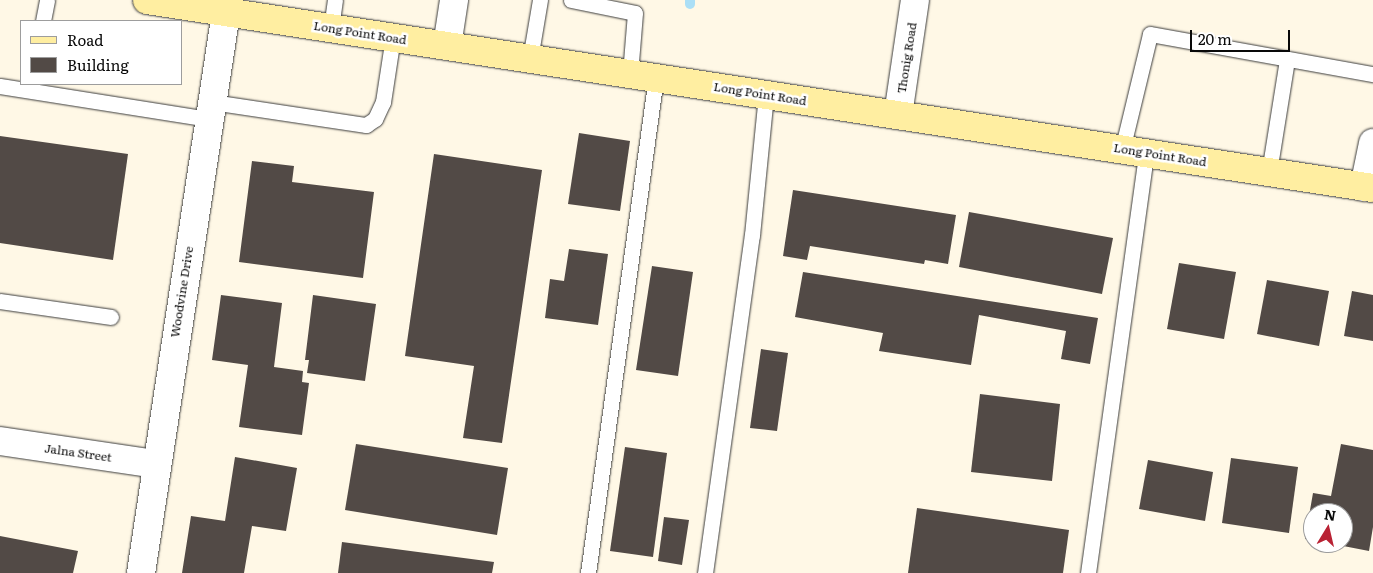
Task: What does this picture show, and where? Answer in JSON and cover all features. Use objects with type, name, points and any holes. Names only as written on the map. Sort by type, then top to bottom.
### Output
[{"type":"main road","name":"Long Point Road","points":[[147,0],[196,4],[226,12],[1369,187]]},
{"type":"street","points":[[447,46],[454,0]]},
{"type":"street","name":"Thonig Road","points":[[898,115],[915,0]]},
{"type":"street","name":"Woodvine Drive","points":[[141,573],[155,464],[226,12]]},
{"type":"street","points":[[1369,187],[1373,143]]},
{"type":"street","name":"Jalna Street","points":[[0,441],[155,464]]},
{"type":"lane","points":[[43,20],[47,0]]},
{"type":"lane","points":[[331,28],[335,0]]},
{"type":"lane","points":[[530,59],[540,0]]},
{"type":"lane","points":[[571,0],[635,13],[630,74]]},
{"type":"lane","points":[[1088,573],[1134,151],[1150,34],[1373,74]]},
{"type":"lane","points":[[0,86],[31,87],[210,111],[366,125],[375,119],[383,102],[393,37]]},
{"type":"lane","points":[[1269,172],[1287,59]]},
{"type":"lane","points":[[588,573],[656,78]]},
{"type":"lane","points":[[705,573],[752,235],[766,95]]},
{"type":"lane","points":[[0,302],[111,317]]},
{"type":"building","points":[[579,133],[630,141],[620,211],[568,204]]},
{"type":"building","points":[[0,136],[128,154],[113,260],[0,243]]},
{"type":"building","points":[[434,154],[542,170],[502,443],[463,438],[474,366],[405,356]]},
{"type":"building","points":[[252,161],[294,166],[292,182],[374,192],[363,278],[239,262]]},
{"type":"building","points":[[793,190],[956,215],[948,264],[925,260],[924,264],[810,246],[807,260],[783,256]]},
{"type":"building","points":[[969,212],[1113,238],[1102,294],[959,267]]},
{"type":"building","points":[[569,249],[608,254],[598,325],[545,318],[550,279],[564,281]]},
{"type":"building","points":[[1179,263],[1236,272],[1224,339],[1167,329]]},
{"type":"building","points":[[652,266],[693,272],[678,376],[636,370]]},
{"type":"building","points":[[803,272],[1098,318],[1090,364],[1061,359],[1066,331],[979,315],[971,365],[879,351],[883,333],[795,317]]},
{"type":"building","points":[[1267,280],[1329,291],[1319,346],[1257,334]]},
{"type":"building","points":[[1352,291],[1373,295],[1373,341],[1344,336]]},
{"type":"building","points":[[221,295],[282,303],[274,367],[303,371],[302,382],[309,383],[302,435],[239,427],[248,365],[212,360]]},
{"type":"building","points":[[313,295],[376,304],[365,381],[307,373],[309,360],[305,360]]},
{"type":"building","points":[[761,349],[788,353],[777,431],[750,428]]},
{"type":"building","points":[[980,394],[1060,404],[1052,481],[971,472]]},
{"type":"building","points":[[356,444],[508,468],[497,535],[345,510]]},
{"type":"building","points":[[1341,444],[1373,450],[1373,527],[1369,551],[1353,548],[1353,503],[1311,503],[1313,493],[1331,496]]},
{"type":"building","points":[[625,447],[667,453],[653,557],[610,551]]},
{"type":"building","points":[[235,457],[297,468],[286,531],[252,526],[244,573],[182,573],[191,516],[225,521]]},
{"type":"building","points":[[1231,458],[1298,467],[1289,533],[1222,523]]},
{"type":"building","points":[[1148,460],[1213,472],[1205,521],[1139,509]]},
{"type":"building","points":[[917,508],[1069,530],[1063,573],[908,573]]},
{"type":"building","points":[[664,517],[689,520],[682,565],[658,561]]},
{"type":"building","points":[[0,536],[78,551],[73,573],[0,573]]},
{"type":"building","points":[[342,542],[494,562],[492,573],[338,573]]}]
